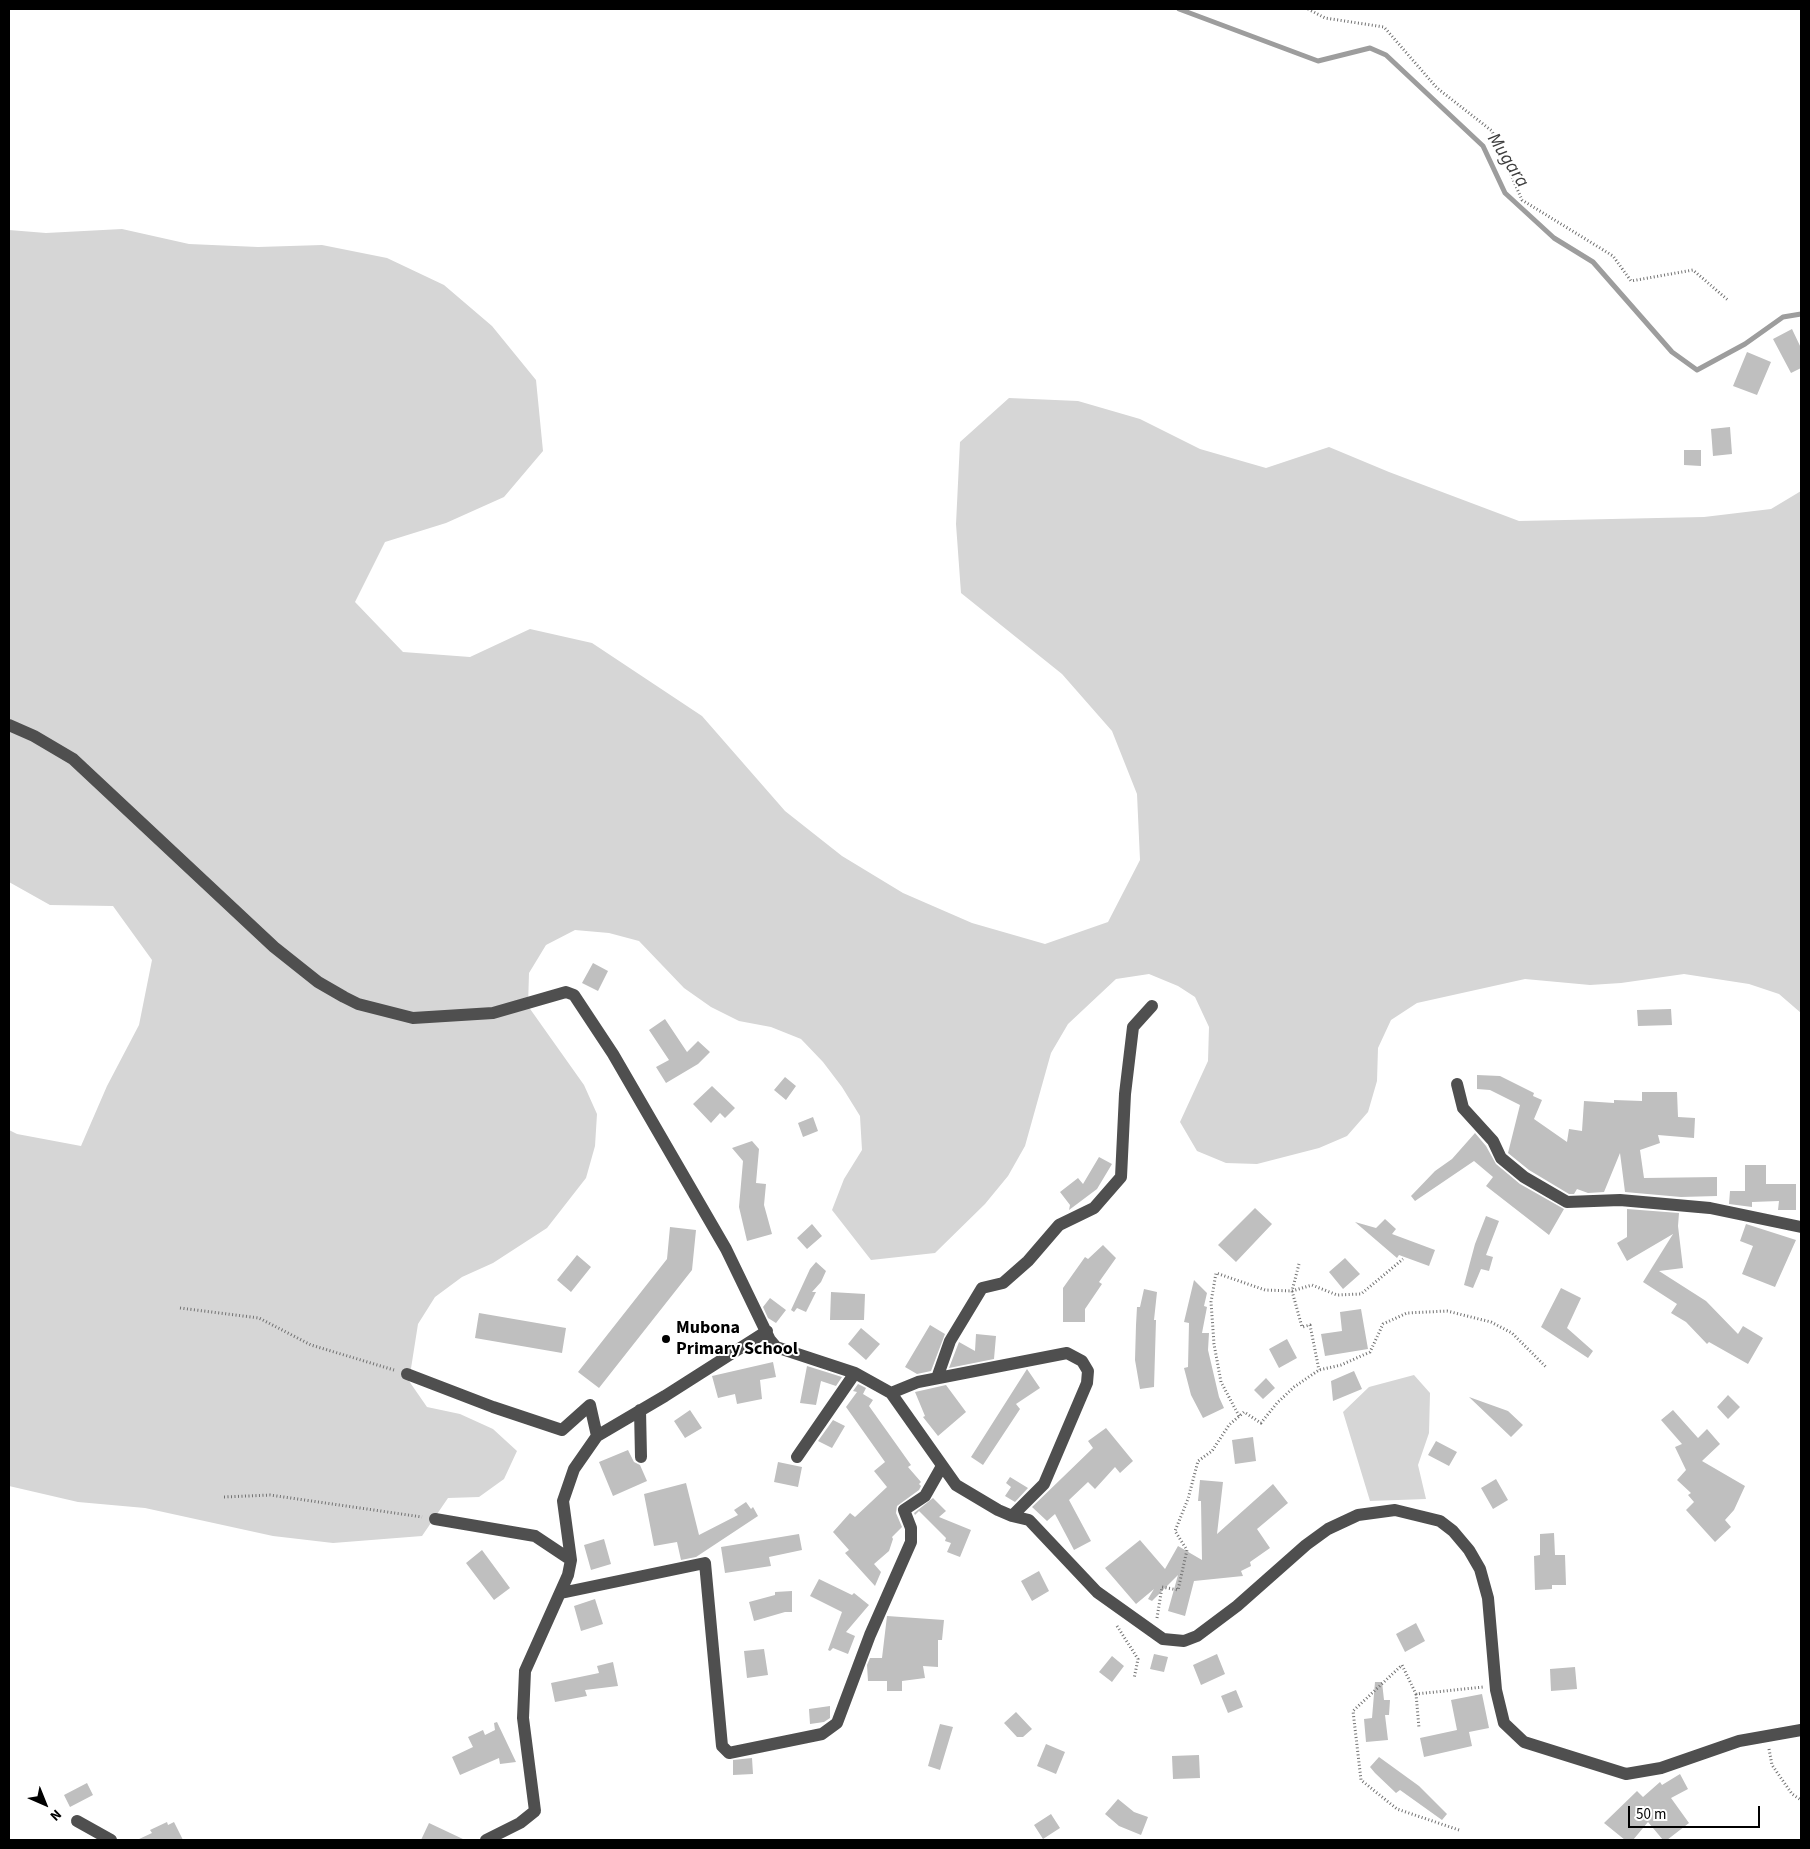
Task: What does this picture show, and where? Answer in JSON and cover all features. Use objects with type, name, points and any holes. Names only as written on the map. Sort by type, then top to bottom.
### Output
[{"type":"street","points":[[9,725],[34,736],[73,759],[274,947],[318,982],[358,1004],[413,1018],[493,1012],[566,992],[574,995],[599,1030],[711,1224],[770,1340],[783,1350],[855,1373],[891,1393],[961,1490],[1012,1516],[1029,1520],[1096,1592],[1163,1639],[1175,1641],[1192,1640],[1237,1606],[1306,1545],[1328,1529],[1358,1515],[1395,1510],[1415,1513],[1440,1521],[1453,1531],[1469,1550],[1480,1569],[1488,1598],[1496,1685],[1504,1723],[1524,1742],[1626,1774],[1661,1768],[1739,1741],[1801,1730]]},
{"type":"street","points":[[936,1378],[950,1341],[982,1288],[1004,1283],[1028,1261],[1059,1225],[1094,1208],[1121,1177],[1125,1094],[1133,1028],[1152,1006]]},
{"type":"street","points":[[1457,1084],[1464,1108],[1493,1141],[1501,1158],[1524,1177],[1567,1202],[1620,1200],[1710,1208],[1801,1227]]},
{"type":"street","points":[[486,1840],[520,1823],[535,1811],[523,1718],[525,1671],[561,1593],[571,1560],[564,1501],[574,1470],[597,1436],[767,1331]]},
{"type":"street","points":[[891,1393],[918,1382],[936,1378],[1067,1353],[1076,1356],[1086,1367],[1089,1378],[1044,1484],[1012,1516]]},
{"type":"street","points":[[798,1457],[855,1373]]},
{"type":"street","points":[[407,1374],[493,1408],[562,1430],[590,1405],[597,1436]]},
{"type":"street","points":[[640,1410],[641,1457]]},
{"type":"street","points":[[561,1593],[705,1564],[722,1746],[729,1753],[822,1734],[837,1723],[870,1635],[911,1542],[911,1528],[904,1510],[925,1496],[942,1466]]},
{"type":"street","points":[[435,1519],[535,1536],[571,1560]]},
{"type":"street","points":[[77,1821],[111,1840]]},
{"type":"path","points":[[1308,9],[1325,18],[1384,27],[1437,88],[1492,131],[1522,200],[1613,256],[1631,281],[1693,270],[1729,301]]},
{"type":"path","points":[[1239,1416],[1221,1382],[1214,1344],[1211,1302],[1216,1273],[1266,1290],[1292,1291],[1312,1285],[1337,1295],[1361,1294],[1403,1259]]},
{"type":"path","points":[[1299,1264],[1292,1291],[1302,1327],[1310,1325],[1319,1370]]},
{"type":"path","points":[[180,1308],[259,1318],[310,1345],[407,1374]]},
{"type":"path","points":[[1155,1633],[1162,1587],[1178,1590],[1188,1550],[1175,1531],[1188,1499],[1198,1461],[1212,1451],[1229,1425],[1244,1412],[1261,1423],[1277,1403],[1319,1370],[1341,1365],[1370,1352],[1383,1324],[1407,1313],[1447,1311],[1491,1322],[1512,1333],[1547,1368]]},
{"type":"path","points":[[224,1498],[270,1495],[435,1519]]},
{"type":"path","points":[[1105,1598],[1122,1635],[1138,1659],[1134,1679]]},
{"type":"path","points":[[1419,1728],[1416,1694],[1402,1665],[1353,1710],[1361,1780],[1397,1809],[1459,1830]]},
{"type":"path","points":[[1416,1694],[1496,1685]]},
{"type":"path","points":[[1766,1736],[1772,1765],[1792,1794],[1801,1800]]},
{"type":"shaded area","points":[[122,229],[189,244],[258,247],[322,245],[387,258],[444,285],[492,326],[536,380],[543,451],[504,497],[446,523],[385,542],[355,602],[403,652],[470,657],[530,629],[592,643],[702,716],[785,811],[842,856],[903,893],[972,923],[1045,944],[1108,922],[1140,860],[1137,794],[1112,731],[1062,674],[961,593],[956,524],[960,442],[1009,398],[1078,401],[1140,419],[1200,449],[1266,468],[1329,447],[1389,472],[1519,521],[1704,517],[1771,509],[1801,491],[1801,1013],[1779,994],[1749,984],[1684,974],[1621,983],[1590,985],[1525,979],[1417,1003],[1391,1020],[1378,1048],[1377,1081],[1368,1112],[1347,1136],[1319,1148],[1257,1164],[1226,1163],[1197,1151],[1180,1122],[1208,1061],[1209,1027],[1195,997],[1178,986],[1149,974],[1116,979],[1068,1024],[1051,1053],[1025,1146],[1008,1176],[985,1204],[935,1253],[871,1260],[832,1210],[844,1179],[862,1150],[860,1116],[842,1087],[823,1062],[801,1039],[771,1027],[739,1021],[711,1007],[684,988],[639,941],[609,933],[575,930],[546,945],[529,973],[528,1006],[584,1085],[597,1114],[595,1146],[586,1178],[547,1228],[493,1263],[462,1277],[435,1297],[418,1324],[409,1381],[427,1407],[460,1414],[493,1429],[517,1451],[504,1479],[479,1497],[448,1498],[422,1536],[333,1543],[273,1536],[145,1508],[78,1502],[9,1486],[9,1130],[17,1134],[81,1146],[107,1086],[139,1025],[152,960],[113,906],[50,905],[9,882],[9,230],[46,233]]},
{"type":"shaded area","points":[[1414,1375],[1430,1393],[1429,1433],[1418,1465],[1426,1499],[1370,1501],[1343,1412],[1369,1387]]},
{"type":"building","points":[[1792,329],[1801,348],[1801,368],[1791,373],[1773,339]]},
{"type":"building","points":[[1747,352],[1771,362],[1757,395],[1733,386]]},
{"type":"building","points":[[1730,427],[1732,454],[1713,456],[1711,429]]},
{"type":"building","points":[[1684,450],[1701,450],[1701,466],[1684,465]]},
{"type":"building","points":[[593,963],[608,971],[598,991],[582,983]]},
{"type":"building","points":[[1671,1009],[1672,1025],[1638,1026],[1637,1010]]},
{"type":"building","points":[[665,1019],[687,1052],[698,1041],[710,1052],[698,1064],[666,1083],[656,1067],[669,1060],[649,1030]]},
{"type":"building","points":[[1477,1075],[1500,1076],[1534,1093],[1533,1096],[1542,1100],[1534,1119],[1567,1142],[1569,1129],[1582,1131],[1584,1101],[1614,1103],[1614,1100],[1642,1101],[1642,1092],[1677,1092],[1678,1117],[1695,1118],[1694,1138],[1658,1135],[1660,1143],[1640,1150],[1644,1178],[1717,1177],[1717,1196],[1681,1197],[1625,1192],[1620,1153],[1604,1192],[1588,1193],[1577,1189],[1574,1194],[1569,1194],[1529,1170],[1508,1153],[1520,1105],[1490,1090],[1477,1089]]},
{"type":"building","points":[[785,1077],[796,1086],[786,1100],[774,1090]]},
{"type":"building","points":[[712,1086],[735,1108],[725,1118],[720,1113],[711,1123],[693,1104]]},
{"type":"building","points":[[813,1117],[818,1131],[803,1137],[798,1123]]},
{"type":"building","points":[[1475,1133],[1486,1146],[1496,1164],[1520,1184],[1564,1209],[1549,1235],[1486,1186],[1493,1177],[1474,1161],[1415,1201],[1411,1196],[1435,1171],[1452,1159]]},
{"type":"building","points":[[752,1141],[759,1149],[756,1183],[766,1184],[764,1205],[772,1234],[747,1241],[739,1207],[743,1161],[732,1148]]},
{"type":"building","points":[[1099,1157],[1112,1164],[1097,1189],[1069,1210],[1070,1205],[1060,1192],[1078,1178],[1083,1184]]},
{"type":"building","points":[[1745,1165],[1766,1165],[1766,1184],[1796,1184],[1796,1210],[1778,1210],[1779,1201],[1752,1202],[1752,1207],[1729,1204],[1730,1191],[1745,1191]]},
{"type":"building","points":[[1255,1208],[1272,1224],[1236,1262],[1218,1245]]},
{"type":"building","points":[[1627,1209],[1679,1213],[1678,1226],[1683,1268],[1659,1271],[1706,1301],[1738,1334],[1743,1326],[1763,1338],[1748,1364],[1709,1342],[1707,1344],[1686,1322],[1671,1313],[1677,1304],[1643,1282],[1673,1234],[1627,1261],[1617,1243],[1627,1237]]},
{"type":"building","points":[[1486,1216],[1499,1221],[1486,1255],[1493,1257],[1489,1271],[1481,1269],[1473,1288],[1464,1285],[1475,1244]]},
{"type":"building","points":[[1385,1219],[1396,1229],[1392,1234],[1435,1250],[1429,1266],[1399,1255],[1397,1258],[1355,1222],[1376,1228]]},
{"type":"building","points":[[812,1224],[822,1236],[807,1249],[797,1238]]},
{"type":"building","points":[[1746,1224],[1796,1240],[1775,1287],[1742,1274],[1753,1246],[1740,1241]]},
{"type":"building","points":[[670,1227],[696,1230],[692,1270],[599,1388],[578,1372],[667,1259]]},
{"type":"building","points":[[1103,1245],[1116,1258],[1099,1282],[1102,1284],[1085,1309],[1085,1322],[1063,1322],[1063,1288],[1085,1257],[1088,1259]]},
{"type":"building","points":[[577,1255],[591,1267],[571,1292],[557,1280]]},
{"type":"building","points":[[1345,1258],[1360,1274],[1343,1289],[1329,1272]]},
{"type":"building","points":[[816,1262],[826,1271],[821,1282],[812,1292],[816,1292],[806,1312],[797,1308],[794,1312],[791,1310],[810,1269]]},
{"type":"building","points":[[1194,1280],[1207,1293],[1204,1306],[1207,1307],[1202,1333],[1209,1333],[1208,1350],[1219,1397],[1224,1408],[1203,1418],[1191,1395],[1184,1368],[1188,1367],[1189,1323],[1184,1322]]},
{"type":"building","points":[[1561,1288],[1581,1298],[1567,1328],[1593,1351],[1588,1358],[1541,1327]]},
{"type":"building","points":[[1144,1289],[1157,1292],[1154,1320],[1156,1320],[1154,1387],[1140,1389],[1135,1360],[1136,1325],[1137,1307],[1140,1307]]},
{"type":"building","points":[[831,1292],[865,1294],[864,1320],[830,1320]]},
{"type":"building","points":[[770,1298],[786,1310],[776,1323],[768,1318],[763,1307]]},
{"type":"building","points":[[1361,1309],[1368,1349],[1325,1356],[1321,1334],[1342,1331],[1340,1312]]},
{"type":"building","points":[[479,1313],[566,1328],[562,1353],[475,1338]]},
{"type":"building","points":[[930,1325],[945,1334],[931,1371],[917,1374],[905,1367]]},
{"type":"building","points":[[861,1328],[880,1344],[866,1360],[848,1344]]},
{"type":"building","points":[[976,1334],[996,1336],[994,1359],[949,1368],[959,1342],[975,1351]]},
{"type":"building","points":[[1287,1339],[1297,1358],[1279,1368],[1269,1349]]},
{"type":"building","points":[[773,1362],[776,1377],[760,1380],[762,1399],[737,1404],[735,1394],[718,1398],[712,1376]]},
{"type":"building","points":[[807,1366],[842,1377],[836,1386],[821,1381],[816,1405],[800,1403]]},
{"type":"building","points":[[1027,1369],[1040,1388],[1016,1404],[1020,1409],[983,1465],[971,1457]]},
{"type":"building","points":[[1354,1371],[1362,1389],[1333,1401],[1331,1381]]},
{"type":"building","points":[[1266,1378],[1275,1388],[1263,1399],[1254,1390]]},
{"type":"building","points":[[858,1384],[866,1388],[863,1394],[873,1400],[869,1406],[911,1465],[908,1467],[921,1482],[919,1490],[897,1506],[896,1513],[902,1527],[892,1537],[889,1551],[874,1564],[881,1572],[875,1586],[845,1553],[849,1550],[833,1532],[850,1513],[855,1517],[887,1487],[874,1471],[885,1462],[846,1407],[857,1392],[853,1391]]},
{"type":"building","points":[[946,1385],[966,1412],[938,1436],[923,1417],[925,1416],[915,1392]]},
{"type":"building","points":[[1728,1395],[1740,1407],[1728,1419],[1717,1407]]},
{"type":"building","points":[[1469,1397],[1508,1411],[1523,1425],[1511,1437]]},
{"type":"building","points":[[690,1410],[702,1428],[685,1438],[674,1421]]},
{"type":"building","points":[[1673,1410],[1698,1438],[1707,1429],[1720,1444],[1702,1461],[1745,1486],[1734,1510],[1725,1520],[1731,1527],[1715,1542],[1686,1510],[1694,1502],[1688,1495],[1691,1493],[1677,1480],[1686,1470],[1675,1447],[1682,1444],[1661,1420]]},
{"type":"building","points":[[833,1420],[845,1426],[832,1448],[818,1441]]},
{"type":"building","points":[[1106,1428],[1133,1461],[1120,1473],[1115,1467],[1095,1489],[1088,1482],[1069,1500],[1091,1541],[1074,1550],[1055,1514],[1047,1521],[1032,1507],[1093,1448],[1088,1441]]},
{"type":"building","points":[[1253,1437],[1256,1461],[1235,1464],[1232,1440]]},
{"type":"building","points":[[1436,1441],[1457,1452],[1449,1466],[1428,1455]]},
{"type":"building","points":[[628,1450],[634,1462],[640,1465],[647,1481],[613,1496],[599,1462]]},
{"type":"building","points":[[778,1462],[802,1467],[798,1487],[774,1482]]},
{"type":"building","points":[[1010,1477],[1028,1488],[1015,1502],[1005,1496],[1011,1487],[1006,1483]]},
{"type":"building","points":[[1496,1479],[1508,1500],[1493,1509],[1481,1488]]},
{"type":"building","points":[[1200,1480],[1223,1482],[1217,1534],[1273,1484],[1288,1503],[1257,1529],[1270,1548],[1250,1562],[1251,1566],[1241,1571],[1243,1576],[1194,1581],[1185,1616],[1168,1611],[1178,1575],[1152,1601],[1148,1599],[1154,1589],[1136,1604],[1105,1568],[1140,1540],[1165,1569],[1178,1546],[1202,1560],[1201,1501],[1198,1501]]},
{"type":"building","points":[[686,1483],[699,1535],[738,1515],[734,1510],[746,1502],[751,1509],[753,1507],[758,1516],[696,1557],[681,1560],[677,1542],[654,1546],[644,1494]]},
{"type":"building","points":[[933,1498],[946,1511],[939,1517],[971,1530],[960,1557],[947,1552],[951,1543],[945,1541],[946,1538],[919,1511],[915,1515],[914,1513]]},
{"type":"building","points":[[1554,1533],[1555,1555],[1565,1555],[1566,1585],[1552,1585],[1552,1589],[1535,1590],[1534,1556],[1540,1555],[1540,1534]]},
{"type":"building","points":[[799,1534],[802,1550],[769,1557],[771,1566],[725,1573],[721,1547]]},
{"type":"building","points":[[604,1539],[611,1564],[591,1570],[584,1545]]},
{"type":"building","points":[[482,1550],[510,1588],[494,1600],[466,1563]]},
{"type":"building","points":[[1039,1571],[1049,1591],[1032,1601],[1021,1581]]},
{"type":"building","points":[[819,1579],[852,1595],[854,1593],[869,1605],[846,1632],[855,1636],[848,1654],[833,1648],[830,1651],[828,1650],[842,1612],[810,1596]]},
{"type":"building","points":[[792,1591],[792,1612],[785,1612],[754,1621],[749,1602],[775,1595],[775,1592]]},
{"type":"building","points":[[595,1599],[603,1624],[581,1631],[574,1606]]},
{"type":"building","points":[[887,1616],[944,1620],[942,1640],[938,1640],[938,1667],[923,1666],[925,1678],[902,1681],[902,1691],[887,1691],[887,1681],[868,1681],[867,1665],[870,1658],[882,1658]]},
{"type":"building","points":[[1416,1623],[1425,1641],[1405,1652],[1396,1634]]},
{"type":"building","points":[[764,1649],[768,1675],[747,1678],[744,1651]]},
{"type":"building","points":[[1154,1654],[1168,1657],[1164,1672],[1150,1669]]},
{"type":"building","points":[[1217,1654],[1225,1674],[1201,1685],[1193,1665]]},
{"type":"building","points":[[1112,1656],[1124,1666],[1112,1682],[1099,1672]]},
{"type":"building","points":[[613,1662],[618,1686],[585,1690],[587,1696],[555,1702],[551,1683],[599,1673],[597,1666]]},
{"type":"building","points":[[1575,1667],[1577,1689],[1551,1691],[1550,1669]]},
{"type":"building","points":[[1375,1682],[1382,1682],[1384,1700],[1390,1700],[1389,1715],[1385,1715],[1388,1740],[1366,1742],[1364,1719],[1372,1718]]},
{"type":"building","points":[[1236,1690],[1243,1707],[1228,1713],[1221,1696]]},
{"type":"building","points":[[1482,1694],[1489,1728],[1469,1732],[1472,1746],[1424,1757],[1420,1738],[1457,1730],[1451,1700]]},
{"type":"building","points":[[830,1706],[830,1718],[824,1722],[810,1724],[809,1709]]},
{"type":"building","points":[[1016,1712],[1032,1729],[1023,1737],[1017,1737],[1004,1723]]},
{"type":"building","points":[[497,1722],[516,1762],[500,1764],[499,1758],[460,1775],[452,1757],[473,1747],[468,1737],[483,1730],[485,1735],[495,1730],[494,1723]]},
{"type":"building","points":[[940,1724],[953,1727],[940,1770],[928,1766]]},
{"type":"building","points":[[1046,1744],[1065,1752],[1056,1774],[1037,1766]]},
{"type":"building","points":[[1199,1755],[1200,1778],[1173,1779],[1172,1756]]},
{"type":"building","points":[[1379,1757],[1419,1786],[1447,1814],[1442,1820],[1400,1790],[1396,1793],[1375,1773],[1370,1767]]},
{"type":"building","points":[[752,1758],[753,1774],[733,1775],[733,1760]]},
{"type":"building","points":[[1680,1774],[1688,1789],[1671,1798],[1689,1823],[1667,1840],[1663,1840],[1648,1822],[1633,1840],[1625,1840],[1604,1823],[1637,1791],[1643,1797],[1660,1782],[1662,1785]]},
{"type":"building","points":[[87,1783],[93,1795],[70,1807],[64,1795]]},
{"type":"building","points":[[1118,1799],[1134,1812],[1148,1817],[1141,1835],[1119,1826],[1105,1814]]},
{"type":"building","points":[[1051,1814],[1060,1828],[1043,1839],[1034,1825]]},
{"type":"building","points":[[167,1822],[168,1825],[174,1822],[183,1840],[137,1840],[152,1833],[150,1830]]},
{"type":"building","points":[[429,1823],[465,1840],[421,1840]]},
{"type":"waterway","name":"Mugara","points":[[1179,9],[1318,61],[1370,48],[1386,55],[1483,146],[1505,193],[1554,238],[1593,262],[1672,352],[1697,370],[1745,344],[1783,317],[1801,314]]},
{"type":"place","name":"Mubona Primary School","points":[[666,1339]]}]
